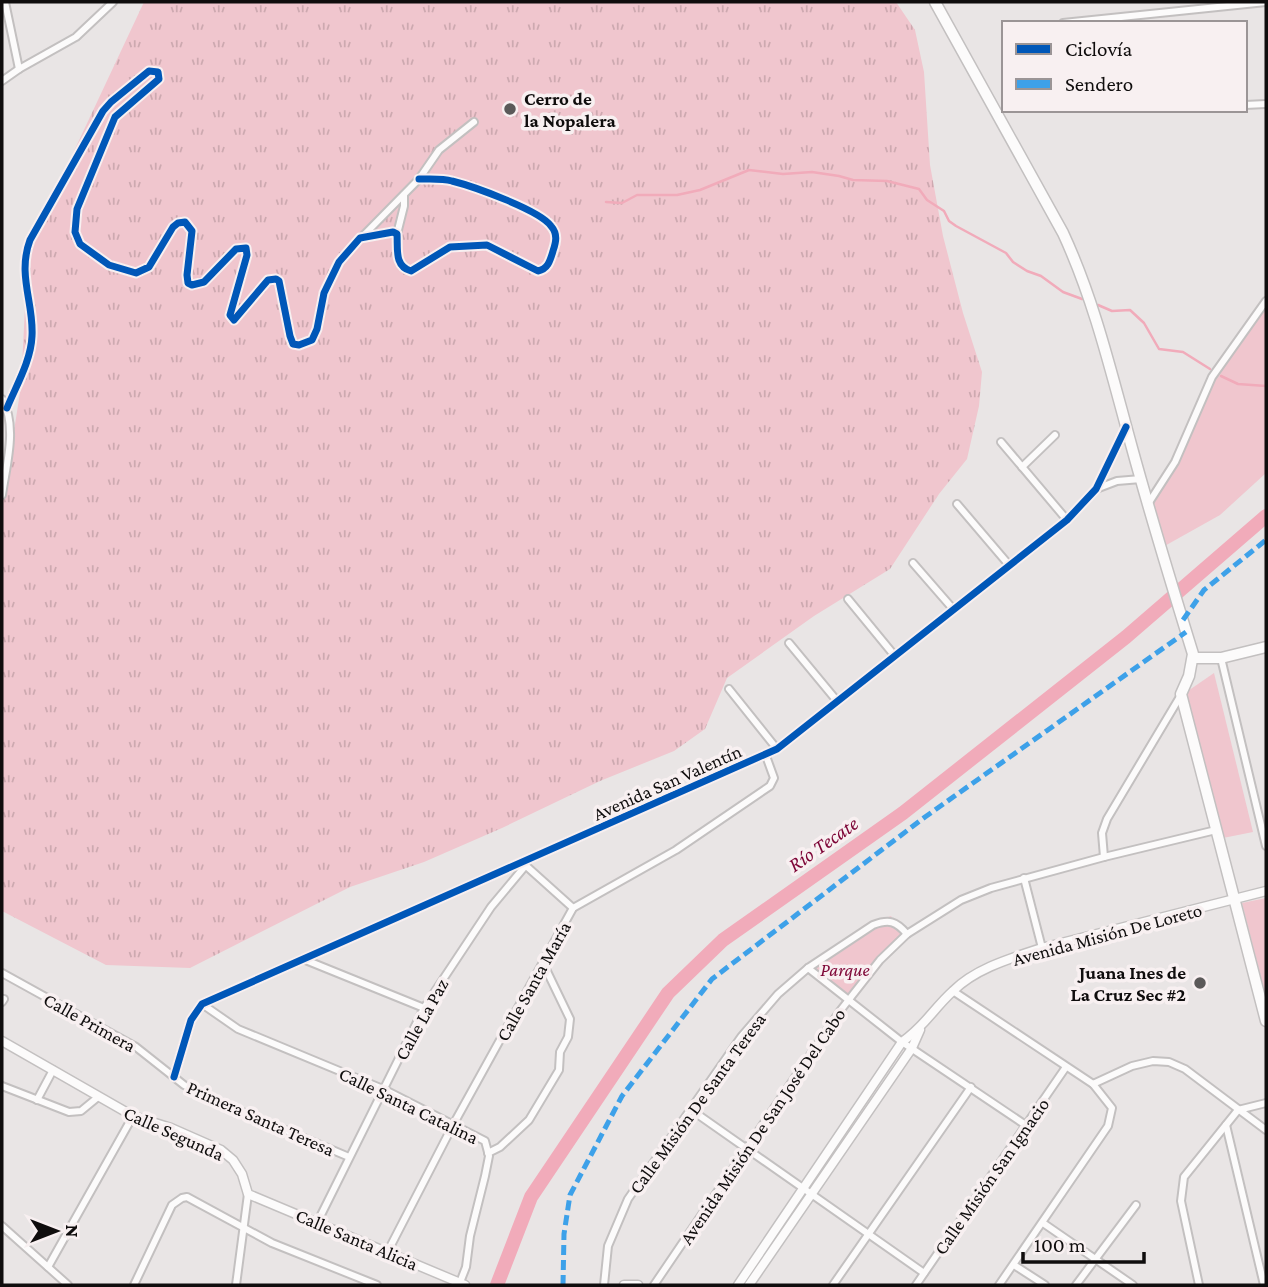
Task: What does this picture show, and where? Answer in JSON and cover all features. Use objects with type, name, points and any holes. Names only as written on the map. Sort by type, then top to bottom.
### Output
[{"type":"main road","points":[[935,2],[1037,184],[1077,262],[1102,338],[1194,657],[1181,694],[1266,1021]]},
{"type":"main road","points":[[1194,657],[1221,658],[1266,647]]},
{"type":"street","points":[[5,2],[19,69]]},
{"type":"street","points":[[2,81],[76,37],[113,2]]},
{"type":"street","points":[[1082,21],[1266,2]]},
{"type":"street","points":[[7,408],[29,352],[32,336],[25,286],[25,257],[30,240],[103,111],[149,71],[158,72],[159,79],[115,117],[79,198],[75,232],[80,244],[109,265],[130,272],[141,272],[149,267],[173,227],[186,222],[192,231],[187,275],[188,283],[192,285],[204,282],[236,249],[246,248],[247,255],[230,317],[237,320],[268,280],[278,279],[290,337],[293,344],[299,345],[314,337],[329,281],[339,261],[419,179],[439,150],[474,122]]},
{"type":"street","points":[[1247,106],[1266,104]]},
{"type":"street","points":[[404,195],[397,234],[399,263],[402,268],[411,271],[455,246],[490,245],[538,271],[542,271],[549,263],[557,239],[551,224],[541,217],[512,203],[449,180],[419,179]]},
{"type":"street","points":[[360,238],[393,232],[397,234]]},
{"type":"street","points":[[1148,504],[1175,462],[1212,377],[1266,301]]},
{"type":"street","points":[[2,399],[7,408],[10,438],[4,460],[2,495]]},
{"type":"street","name":"Avenida San Valentín","points":[[202,1004],[766,756],[1067,520],[1096,489],[1126,428]]},
{"type":"street","points":[[1022,467],[1055,435]]},
{"type":"street","points":[[1001,442],[1067,520]]},
{"type":"street","points":[[1096,489],[1116,481],[1141,480]]},
{"type":"street","points":[[957,503],[1009,565]]},
{"type":"street","points":[[913,563],[953,609]]},
{"type":"street","points":[[848,599],[894,655]]},
{"type":"street","points":[[789,643],[837,701]]},
{"type":"street","points":[[1221,658],[1266,846]]},
{"type":"street","points":[[729,689],[777,749]]},
{"type":"street","points":[[1104,857],[1102,834],[1107,819],[1181,694]]},
{"type":"street","name":"Calle Santa María","points":[[388,1251],[453,1125],[573,908],[676,850],[770,786],[774,778],[766,756]]},
{"type":"street","name":"Avenida Misión De San José Del Cabo","points":[[654,1285],[848,1001],[880,960],[907,934],[961,900],[1024,878],[1216,830]]},
{"type":"street","points":[[524,864],[573,908]]},
{"type":"street","name":"Calle La Paz","points":[[317,1223],[424,1008],[491,907],[524,864]]},
{"type":"street","points":[[1024,878],[1042,948]]},
{"type":"street","name":"Avenida Misión De Loreto","points":[[920,1030],[953,991],[980,972],[1042,948],[1266,891]]},
{"type":"street","name":"Calle Misión De Santa Teresa","points":[[604,1285],[608,1246],[628,1199],[758,1015],[808,968],[882,921],[892,921],[900,925],[907,934]]},
{"type":"street","points":[[303,959],[424,1008]]},
{"type":"street","points":[[488,1153],[500,1147],[529,1120],[559,1070],[560,1052],[568,1037],[570,1019],[543,963]]},
{"type":"street","points":[[808,968],[902,1042],[1027,1126]]},
{"type":"street","name":"Calle Primera","points":[[2,973],[136,1047],[174,1077]]},
{"type":"street","points":[[953,991],[1093,1084],[1112,1108],[1108,1126],[999,1285]]},
{"type":"street","points":[[174,1077],[191,1020],[202,1004]]},
{"type":"street","name":"Calle Santa Catalina","points":[[202,1004],[238,1029],[383,1089],[481,1139],[488,1147],[485,1175],[461,1285]]},
{"type":"street","points":[[749,1285],[902,1042],[920,1030]]},
{"type":"street","points":[[738,1285],[912,1048],[920,1030]]},
{"type":"street","name":"Calle Segunda","points":[[2,1041],[133,1116],[172,1128],[221,1150],[233,1160],[242,1174],[248,1194],[236,1285]]},
{"type":"street","points":[[1093,1084],[1132,1066],[1153,1061],[1169,1062],[1185,1069],[1266,1130]]},
{"type":"street","name":"Calle Misión San Ignacio","points":[[916,1285],[1066,1067]]},
{"type":"street","points":[[37,1100],[53,1070]]},
{"type":"street","name":"Primera Santa Teresa","points":[[174,1077],[198,1093],[349,1157]]},
{"type":"street","points":[[2,1086],[76,1113],[88,1107],[98,1097]]},
{"type":"street","points":[[833,1285],[971,1087]]},
{"type":"street","points":[[1199,1285],[1181,1201],[1184,1177],[1238,1110],[1266,1103]]},
{"type":"street","points":[[690,1108],[924,1273]]},
{"type":"street","points":[[48,1267],[133,1116]]},
{"type":"street","points":[[1226,1125],[1264,1285]]},
{"type":"street","name":"Calle Santa Alicia","points":[[248,1194],[388,1251],[461,1285]]},
{"type":"street","points":[[134,1285],[172,1205],[181,1198],[192,1198],[272,1243],[377,1285]]},
{"type":"street","points":[[1076,1285],[1136,1205]]},
{"type":"street","points":[[1042,1223],[1133,1285]]},
{"type":"street","points":[[2,1226],[68,1285]]},
{"type":"street","points":[[1014,1265],[1045,1285]]},
{"type":"street","points":[[624,1285],[638,1285]]},
{"type":"green space","points":[[144,2],[896,2],[915,30],[924,72],[930,165],[943,236],[982,372],[979,406],[967,459],[939,494],[890,569],[814,616],[727,678],[705,729],[674,751],[600,781],[424,862],[350,887],[190,968],[106,965],[2,911],[2,508],[21,386],[28,249]]},
{"type":"green space","points":[[1266,297],[1266,473],[1220,515],[1161,548],[1146,498],[1172,464],[1202,389]]},
{"type":"green space","points":[[1214,673],[1253,832],[1223,838],[1185,693]]},
{"type":"green space","points":[[1266,898],[1266,997],[1242,903]]},
{"type":"green space","name":"Parque","points":[[891,916],[904,936],[847,1000],[807,970],[864,925]]},
{"type":"waterway","points":[[606,202],[622,203],[637,195],[677,195],[700,190],[749,170],[783,174],[812,172],[853,180],[887,181],[919,189],[927,200],[944,211],[949,221],[956,226],[1006,253],[1013,262],[1041,276],[1063,292],[1082,299]]},
{"type":"waterway","points":[[1098,305],[1112,311],[1130,310],[1144,323],[1159,349],[1183,352],[1210,369]]},
{"type":"waterway","points":[[1221,376],[1238,384],[1266,386]]},
{"type":"waterway","name":"Río Tecate","points":[[497,1285],[531,1197],[668,993],[723,940],[903,813],[1126,637],[1266,516]]},
{"type":"marked path","points":[[1183,620],[1204,590],[1266,540]]},
{"type":"marked path","points":[[563,1285],[564,1234],[570,1195],[622,1096],[712,979],[925,817],[1186,632]]},
{"type":"cycle path","points":[[7,408],[31,345],[32,324],[25,277],[26,253],[30,240],[103,111],[149,71],[158,72],[159,79],[115,117],[77,209],[75,232],[80,244],[109,265],[136,273],[149,267],[173,227],[185,222],[192,231],[187,275],[188,283],[192,285],[204,282],[236,249],[246,248],[247,255],[230,315],[234,320],[268,280],[276,279],[279,281],[293,344],[299,345],[312,340],[317,329],[324,293],[339,262],[360,238],[393,232],[397,234],[399,261],[411,271],[450,247],[487,245],[538,271],[548,264],[556,235],[553,229],[534,213],[505,199],[462,184],[444,179],[419,179]]},
{"type":"cycle path","points":[[174,1077],[191,1020],[202,1004],[777,749],[1067,520],[1096,489],[1126,427]]},
{"type":"place","name":"Cerro de la Nopalera","points":[[510,109]]},
{"type":"place","name":"Juana Ines de La Cruz Sec #2","points":[[1200,983]]}]
